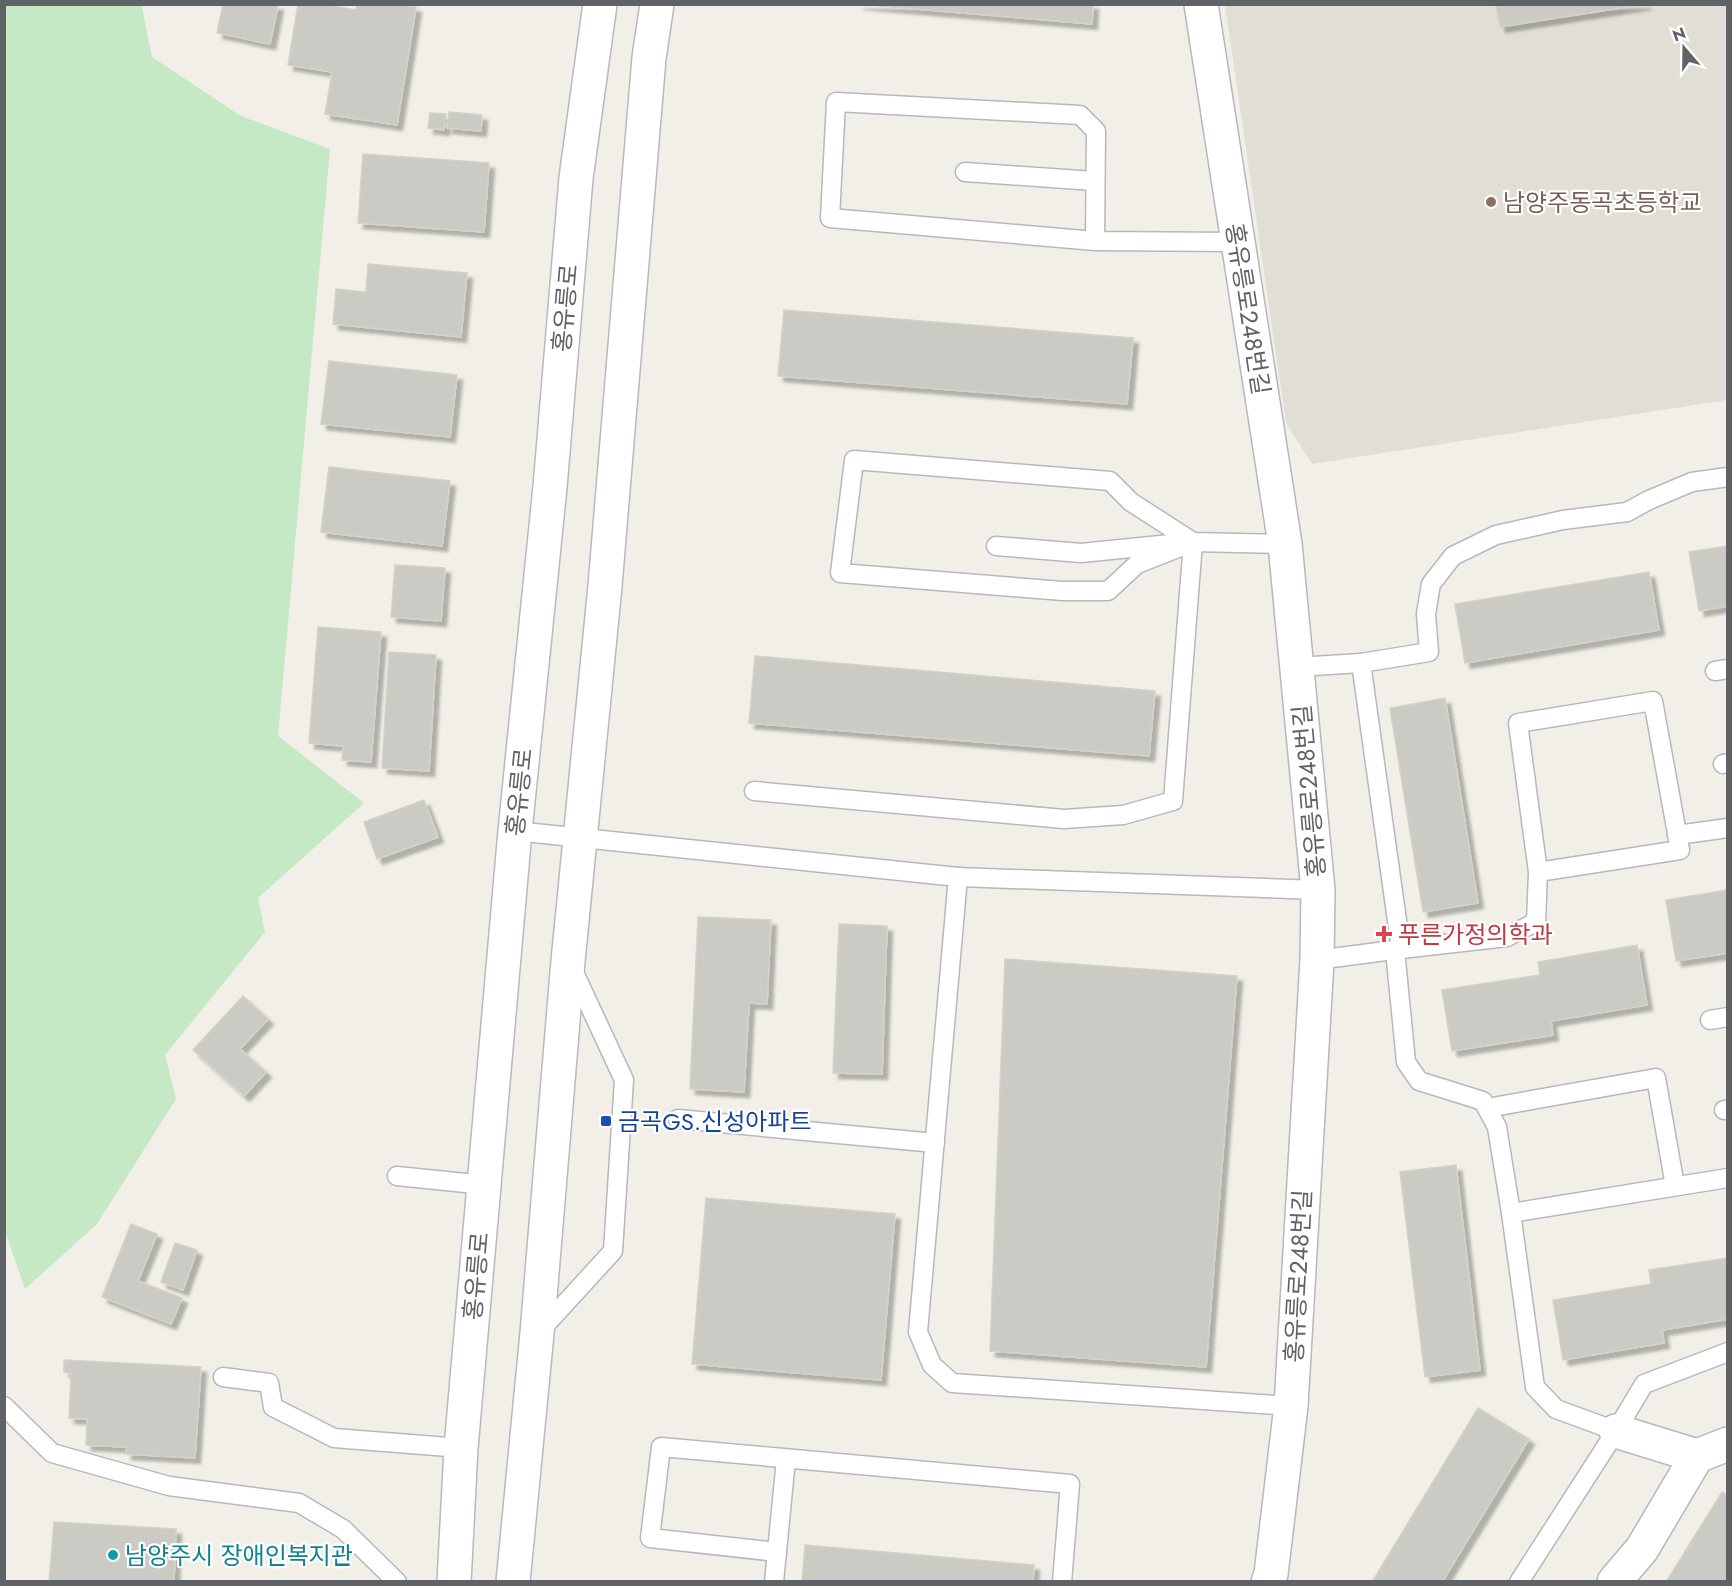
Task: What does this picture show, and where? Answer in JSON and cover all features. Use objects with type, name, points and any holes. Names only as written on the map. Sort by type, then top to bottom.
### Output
[{"type":"street","name":"홍유릉로","points":[[454,1581],[461,1448],[515,831],[550,487],[576,178],[600,4]]},
{"type":"street","points":[[513,1581],[537,1333],[568,960],[605,586],[649,58],[657,4]]},
{"type":"street","name":"홍유릉로248번길","points":[[1201,4],[1285,544],[1318,890],[1317,960],[1291,1406],[1271,1574],[1268,1581]]},
{"type":"street","points":[[1616,1431],[1697,1456]]},
{"type":"street","points":[[1614,1581],[1641,1549],[1697,1456],[1728,1444]]},
{"type":"lane","points":[[1095,241],[1096,130],[1080,115],[836,102],[830,218],[1095,241],[1238,242]]},
{"type":"lane","points":[[965,172],[1094,181]]},
{"type":"lane","points":[[854,460],[1110,481],[1131,502],[1193,542],[1137,564],[1108,591],[1063,591],[840,573],[854,460]]},
{"type":"lane","points":[[1297,667],[1361,663],[1429,652],[1426,614],[1431,584],[1453,556],[1496,535],[1563,520],[1627,512],[1692,482],[1728,477]]},
{"type":"lane","points":[[996,546],[1081,553],[1193,542],[1285,544]]},
{"type":"lane","points":[[754,791],[1064,819],[1123,815],[1173,801],[1193,542]]},
{"type":"lane","points":[[1361,663],[1398,950],[1406,1062],[1419,1081],[1483,1101],[1497,1127],[1535,1387],[1556,1409],[1616,1431]]},
{"type":"lane","points":[[1317,960],[1507,936],[1536,922],[1538,872],[1518,723],[1653,701],[1680,850],[1538,872]]},
{"type":"lane","points":[[1677,835],[1728,828]]},
{"type":"lane","points":[[515,831],[958,877],[1318,890]]},
{"type":"lane","points":[[958,877],[918,1332],[932,1365],[952,1383],[1291,1406]]},
{"type":"lane","points":[[537,1333],[613,1251],[624,1080],[568,960]]},
{"type":"lane","points":[[1487,1108],[1656,1078],[1675,1186]]},
{"type":"lane","points":[[678,1119],[934,1143]]},
{"type":"lane","points":[[397,1176],[484,1185]]},
{"type":"lane","points":[[1511,1213],[1728,1178]]},
{"type":"lane","points":[[1519,1581],[1616,1431],[1644,1383],[1728,1352]]},
{"type":"lane","points":[[223,1377],[269,1383],[273,1407],[334,1438],[461,1448]]},
{"type":"lane","points":[[4,1406],[52,1453],[169,1486],[299,1503],[343,1529],[397,1581]]},
{"type":"lane","points":[[777,1552],[650,1538],[662,1447],[1070,1484],[1062,1581]]},
{"type":"lane","points":[[774,1581],[786,1459]]},
{"type":"shaded area","name":"남양주동곡초등학교","points":[[1225,5],[1727,5],[1727,400],[1312,464],[1286,423]]},
{"type":"green space","points":[[4,5],[146,5],[142,7],[152,57],[241,116],[330,149],[278,736],[364,803],[258,898],[265,932],[165,1055],[176,1099],[97,1224],[25,1289],[4,1228]]},
{"type":"building","points":[[223,4],[278,5],[270,44],[217,33]]},
{"type":"building","points":[[298,4],[321,4],[356,10],[357,4],[398,4],[416,7],[397,125],[325,114],[332,72],[288,65]]},
{"type":"building","points":[[858,4],[1093,4],[1092,24]]},
{"type":"building","points":[[1496,4],[1646,4],[1500,27]]},
{"type":"building","points":[[449,112],[482,115],[481,131],[447,128]]},
{"type":"building","points":[[430,113],[446,114],[444,130],[428,128]]},
{"type":"building","points":[[363,154],[489,163],[484,232],[358,223]]},
{"type":"building","points":[[368,264],[467,273],[461,337],[333,324],[336,289],[366,292]]},
{"type":"building","points":[[784,310],[1133,338],[1127,404],[778,376]]},
{"type":"building","points":[[329,361],[457,375],[450,437],[321,424]]},
{"type":"building","points":[[329,467],[450,481],[442,546],[321,532]]},
{"type":"building","points":[[1728,546],[1728,606],[1699,611],[1689,552]]},
{"type":"building","points":[[395,565],[445,568],[441,621],[391,617]]},
{"type":"building","points":[[1649,572],[1659,630],[1465,663],[1455,604]]},
{"type":"building","points":[[318,627],[381,632],[371,762],[342,760],[343,746],[309,743]]},
{"type":"building","points":[[389,652],[436,655],[429,771],[382,768]]},
{"type":"building","points":[[755,656],[1155,691],[1149,756],[749,723]]},
{"type":"building","points":[[1445,698],[1478,903],[1423,912],[1390,708]]},
{"type":"building","points":[[424,800],[438,837],[377,859],[364,822]]},
{"type":"building","points":[[1728,890],[1728,953],[1676,961],[1666,900]]},
{"type":"building","points":[[698,917],[771,920],[767,1004],[749,1003],[744,1092],[690,1089]]},
{"type":"building","points":[[839,924],[887,926],[882,1074],[833,1073]]},
{"type":"building","points":[[1637,945],[1647,1005],[1551,1021],[1553,1035],[1452,1051],[1442,990],[1540,975],[1538,962]]},
{"type":"building","points":[[1005,959],[1237,976],[1206,1367],[990,1351]]},
{"type":"building","points":[[243,996],[268,1019],[240,1049],[266,1072],[244,1096],[193,1050]]},
{"type":"building","points":[[1456,1165],[1480,1370],[1425,1377],[1400,1172]]},
{"type":"building","points":[[706,1198],[895,1214],[881,1380],[692,1364]]},
{"type":"building","points":[[131,1224],[157,1234],[138,1281],[182,1298],[171,1324],[102,1297]]},
{"type":"building","points":[[175,1243],[197,1250],[183,1290],[161,1282]]},
{"type":"building","points":[[1728,1258],[1728,1319],[1662,1330],[1664,1343],[1563,1360],[1553,1300],[1651,1284],[1649,1270]]},
{"type":"building","points":[[64,1360],[201,1367],[195,1458],[126,1454],[127,1447],[86,1445],[87,1419],[69,1418],[71,1373],[64,1372]]},
{"type":"building","points":[[1478,1408],[1529,1439],[1442,1582],[1372,1582]]},
{"type":"building","points":[[1722,1492],[1728,1495],[1728,1582],[1666,1582]]},
{"type":"building","name":"남양주시 장애인복지관","points":[[54,1522],[176,1529],[174,1582],[49,1582]]},
{"type":"building","points":[[805,1545],[1034,1565],[1033,1582],[802,1582]]},
{"type":"place","name":"남양주동곡초등학교","points":[[1491,202]]},
{"type":"place","name":"푸른가정의학과","points":[[1384,934]]},
{"type":"place","name":"금곡GS.신성아파트","points":[[606,1121]]},
{"type":"place","name":"남양주시 장애인복지관","points":[[113,1555]]}]
